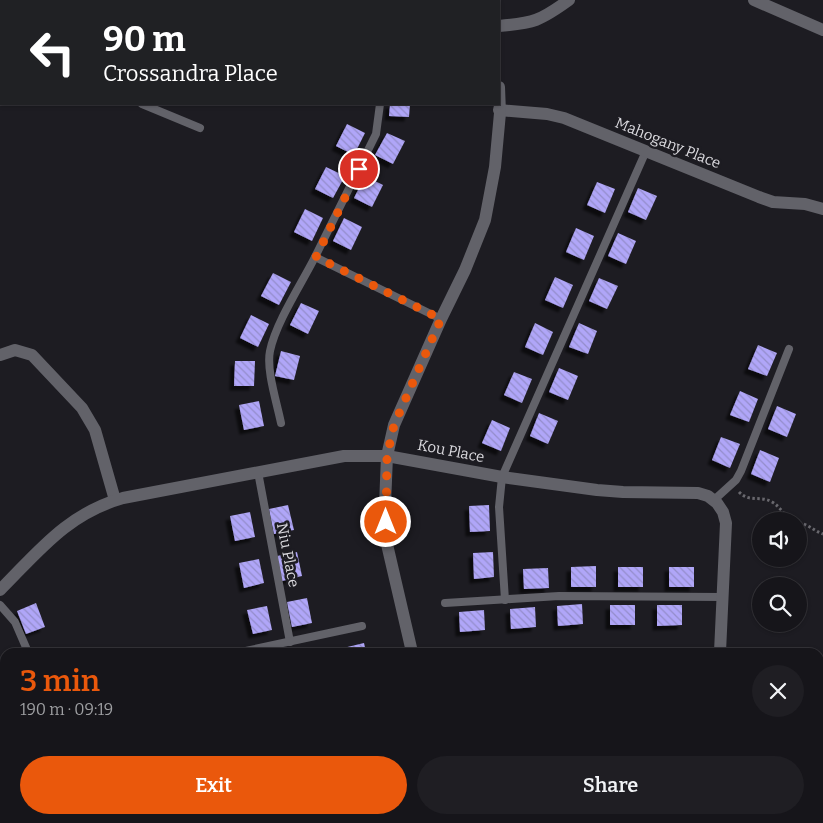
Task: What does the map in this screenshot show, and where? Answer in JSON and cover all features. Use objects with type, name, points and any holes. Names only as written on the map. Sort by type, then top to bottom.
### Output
[{"type":"street","points":[[500,26],[529,23],[542,18],[569,0]]},
{"type":"street","points":[[754,0],[823,30]]},
{"type":"street","points":[[411,648],[386,540],[387,456],[394,425],[465,270],[485,220],[495,167],[499,105]]},
{"type":"street","name":"Mahogany Place","points":[[499,110],[547,114],[564,118],[766,199],[782,203],[805,204],[823,209]]},
{"type":"street","points":[[0,355],[15,350],[32,355],[78,402],[95,430],[115,500]]},
{"type":"street","name":"Kou Place","points":[[0,590],[62,529],[90,510],[115,500],[344,456],[387,456],[502,478],[623,492],[698,492],[714,500]]},
{"type":"street","points":[[714,500],[722,509],[725,519],[720,648]]},
{"type":"lane","points":[[144,105],[200,128]]},
{"type":"lane","points":[[281,423],[270,370],[270,352],[278,328],[316,257],[376,134],[380,105]]},
{"type":"lane","points":[[505,600],[499,507],[502,478],[646,151]]},
{"type":"lane","points":[[316,257],[441,319]]},
{"type":"lane","points":[[714,500],[732,485],[741,471],[789,349]]},
{"type":"lane","name":"Niu Place","points":[[258,472],[290,642]]},
{"type":"lane","points":[[445,604],[586,596],[723,597]]},
{"type":"lane","points":[[0,605],[15,622],[26,648]]},
{"type":"lane","points":[[261,648],[362,626]]},
{"type":"path","points":[[732,485],[749,499],[756,498],[773,502],[782,512]]},
{"type":"path","points":[[807,525],[814,532],[823,534]]},
{"type":"building","points":[[390,105],[410,105],[409,117],[389,116]]},
{"type":"building","points":[[347,124],[365,133],[354,155],[336,146]]},
{"type":"building","points":[[387,133],[405,141],[393,164],[375,155]]},
{"type":"building","points":[[326,167],[345,176],[333,198],[315,189]]},
{"type":"building","points":[[365,176],[383,185],[372,207],[354,198]]},
{"type":"building","points":[[597,182],[615,189],[605,213],[587,205]]},
{"type":"building","points":[[638,188],[657,196],[646,220],[628,212]]},
{"type":"building","points":[[305,209],[323,218],[312,241],[294,232]]},
{"type":"building","points":[[344,218],[362,227],[351,250],[333,241]]},
{"type":"building","points":[[576,228],[594,236],[584,260],[566,252]]},
{"type":"building","points":[[618,233],[636,241],[626,264],[608,256]]},
{"type":"building","points":[[273,273],[291,282],[279,305],[261,296]]},
{"type":"building","points":[[555,277],[573,285],[563,308],[545,300]]},
{"type":"building","points":[[599,278],[618,286],[607,309],[589,301]]},
{"type":"building","points":[[301,303],[319,311],[308,334],[290,325]]},
{"type":"building","points":[[251,315],[269,324],[258,347],[240,338]]},
{"type":"building","points":[[535,323],[553,332],[543,355],[525,347]]},
{"type":"building","points":[[579,323],[597,331],[588,354],[569,347]]},
{"type":"building","points":[[758,345],[777,353],[767,376],[748,369]]},
{"type":"building","points":[[281,351],[300,356],[294,380],[275,376]]},
{"type":"building","points":[[235,361],[255,361],[254,386],[234,386]]},
{"type":"building","points":[[559,368],[578,376],[568,400],[549,392]]},
{"type":"building","points":[[514,372],[532,379],[522,403],[504,395]]},
{"type":"building","points":[[740,391],[758,399],[749,422],[730,415]]},
{"type":"building","points":[[259,401],[264,426],[244,430],[239,405]]},
{"type":"building","points":[[777,406],[796,414],[787,437],[768,429]]},
{"type":"building","points":[[539,413],[558,421],[548,444],[530,436]]},
{"type":"building","points":[[492,420],[510,428],[501,451],[482,443]]},
{"type":"building","points":[[721,437],[740,444],[730,468],[712,460]]},
{"type":"building","points":[[760,450],[779,458],[770,482],[751,474]]},
{"type":"building","points":[[288,505],[294,530],[274,534],[269,509]]},
{"type":"building","points":[[489,505],[490,531],[470,532],[469,506]]},
{"type":"building","points":[[250,512],[255,537],[235,541],[230,516]]},
{"type":"building","points":[[297,552],[302,576],[282,581],[277,556]]},
{"type":"building","points":[[493,552],[494,577],[474,579],[473,553]]},
{"type":"building","points":[[259,559],[264,583],[244,588],[239,563]]},
{"type":"building","points":[[596,566],[596,587],[571,587],[571,567]]},
{"type":"building","points":[[618,567],[643,567],[643,587],[618,587]]},
{"type":"building","points":[[669,567],[694,567],[694,587],[669,587]]},
{"type":"building","points":[[548,568],[549,588],[524,589],[523,569]]},
{"type":"building","points":[[307,598],[312,623],[292,627],[287,602]]},
{"type":"building","points":[[36,603],[45,627],[26,634],[17,611]]},
{"type":"building","points":[[582,604],[583,624],[558,626],[557,606]]},
{"type":"building","points":[[610,605],[635,605],[635,625],[610,625]]},
{"type":"building","points":[[657,605],[682,605],[682,625],[657,626]]},
{"type":"building","points":[[267,606],[272,630],[253,634],[247,610]]},
{"type":"building","points":[[535,607],[536,627],[511,629],[510,609]]},
{"type":"building","points":[[484,610],[485,630],[460,632],[459,612]]},
{"type":"building","points":[[364,643],[365,648],[343,648]]},
{"type":"route","points":[[359,169],[316,257],[441,319],[394,425],[387,456],[386,522]]}]
